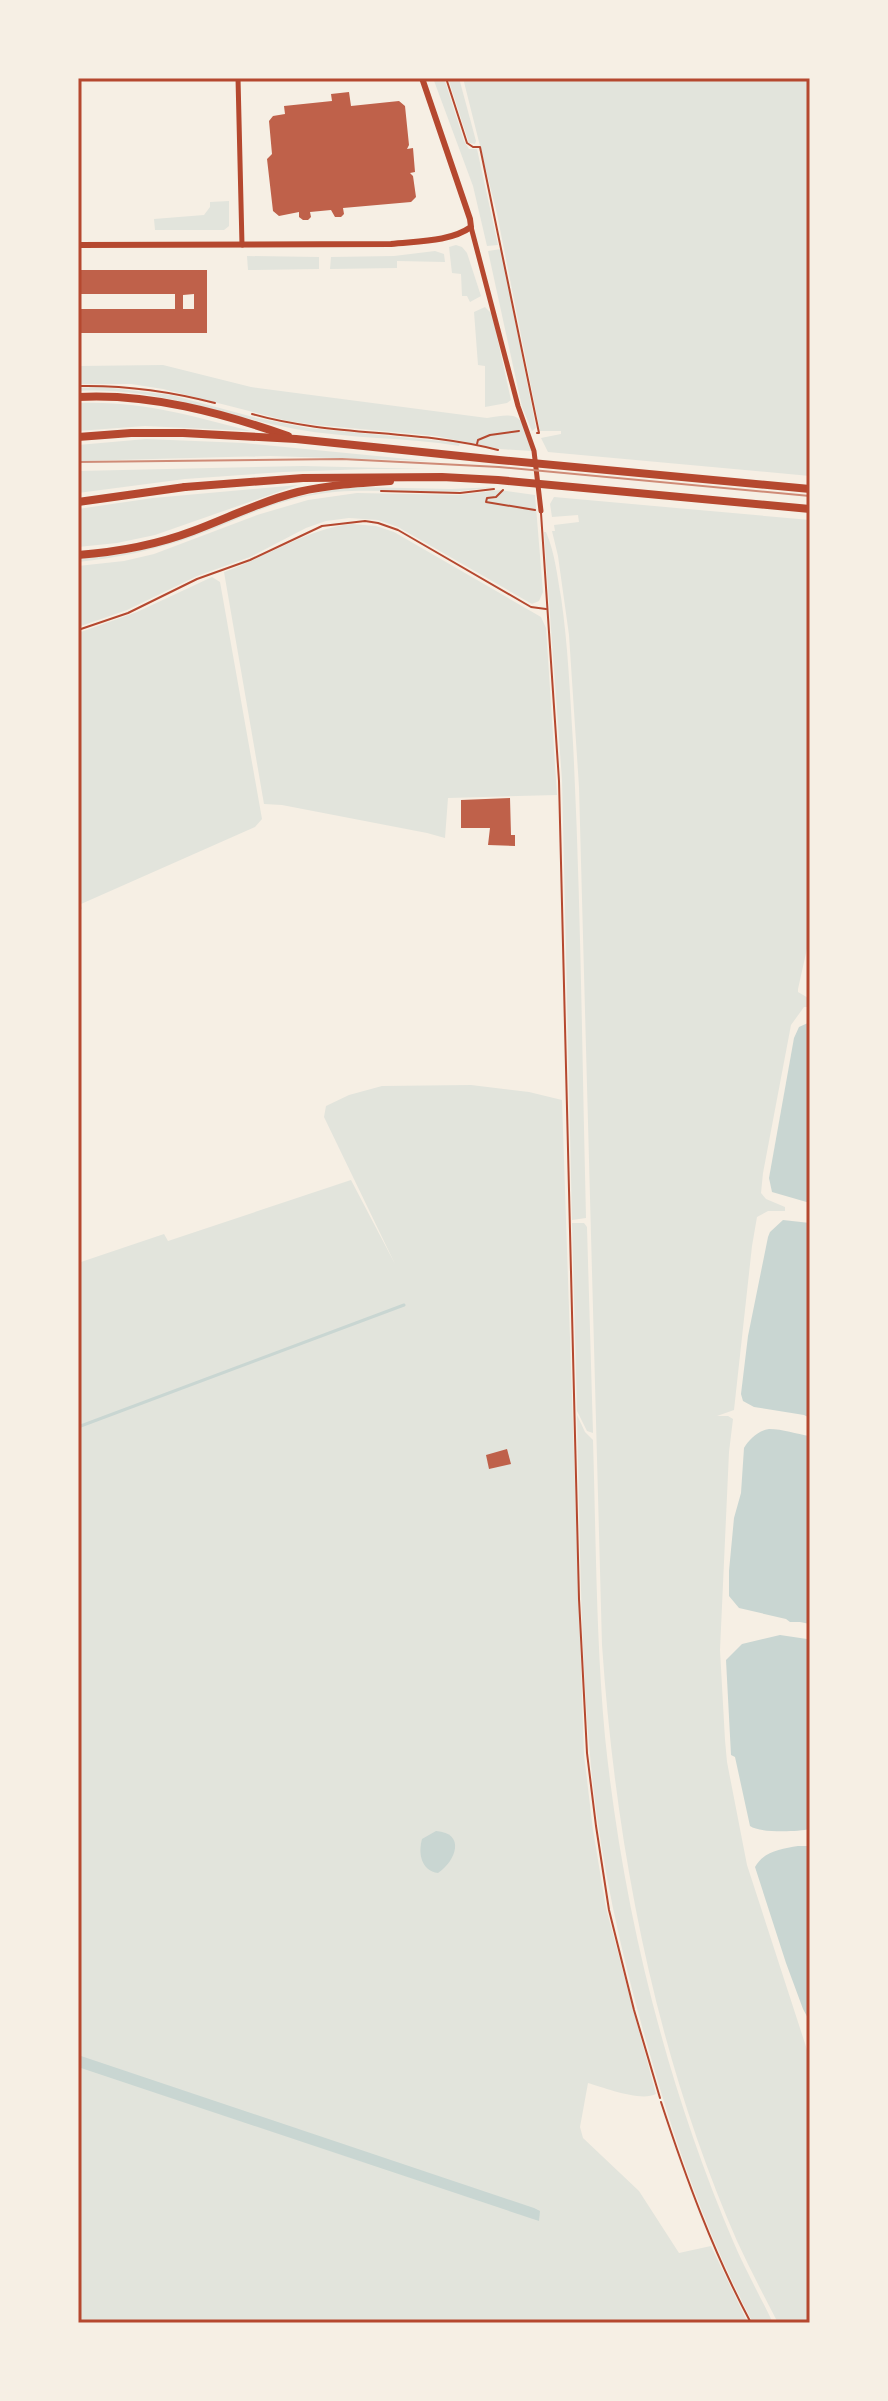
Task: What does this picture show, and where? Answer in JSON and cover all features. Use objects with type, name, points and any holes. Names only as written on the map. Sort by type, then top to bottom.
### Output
[{"type":"highway","points":[[78,397],[127,398],[180,406],[263,427],[296,439]]},
{"type":"highway","points":[[78,437],[183,433],[296,439],[500,456],[810,489]]},
{"type":"highway","points":[[78,555],[123,550],[166,540],[298,492],[338,485],[442,477]]},
{"type":"highway","points":[[78,502],[185,487],[303,478],[442,477],[810,509]]},
{"type":"street","points":[[238,78],[242,245]]},
{"type":"street","points":[[422,78],[471,227],[518,406],[529,432],[541,511]]},
{"type":"street","points":[[78,245],[391,244],[438,238],[471,227]]},
{"type":"lane","points":[[541,511],[559,781],[578,1558],[587,1753],[609,1910],[660,2098]]},
{"type":"lane","points":[[78,630],[128,613],[308,531],[352,521],[378,523],[398,530],[531,607],[548,609]]},
{"type":"path","points":[[446,78],[467,143],[480,147],[539,433]]},
{"type":"path","points":[[78,386],[145,388],[218,404]]},
{"type":"path","points":[[245,412],[318,428],[436,438],[477,445],[500,456]]},
{"type":"path","points":[[477,445],[478,440],[490,435],[529,432]]},
{"type":"path","points":[[380,491],[460,493],[503,489],[502,493],[487,498],[486,502],[541,511]]},
{"type":"path","points":[[660,2098],[706,2228],[751,2323]]},
{"type":"shaded area","points":[[433,78],[444,78],[464,141],[469,149],[477,149],[498,245],[487,246],[473,186]]},
{"type":"shaded area","points":[[448,78],[459,78],[475,144],[469,143]]},
{"type":"shaded area","points":[[463,78],[810,78],[810,476],[548,452],[541,438],[561,434],[561,431],[540,431],[497,214]]},
{"type":"shaded area","points":[[229,201],[229,226],[224,230],[155,230],[154,219],[204,215],[210,202]]},
{"type":"shaded area","points":[[456,245],[467,253],[481,296],[470,302],[467,296],[462,296],[461,274],[452,273],[449,247]]},
{"type":"shaded area","points":[[501,249],[536,428],[532,431],[522,407],[488,251]]},
{"type":"shaded area","points":[[435,251],[444,254],[445,262],[397,261],[397,268],[330,269],[331,257],[394,256]]},
{"type":"shaded area","points":[[247,256],[319,257],[319,269],[248,270]]},
{"type":"shaded area","points":[[485,307],[492,314],[511,400],[485,407],[485,366],[478,365],[474,312]]},
{"type":"shaded area","points":[[163,365],[251,387],[487,418],[515,417],[523,424],[532,451],[500,449],[436,436],[288,421],[163,389],[131,384],[78,384],[78,366]]},
{"type":"shaded area","points":[[103,387],[171,395],[308,428],[460,443],[459,446],[315,432],[135,393],[78,391],[78,388]]},
{"type":"shaded area","points":[[78,403],[144,407],[251,431],[145,426],[78,431]]},
{"type":"shaded area","points":[[146,439],[244,443],[428,461],[270,456],[78,461],[78,445]]},
{"type":"shaded area","points":[[303,466],[427,469],[283,472],[185,479],[78,493],[78,471]]},
{"type":"shaded area","points":[[298,485],[155,535],[78,547],[78,509],[153,498]]},
{"type":"shaded area","points":[[357,487],[497,487],[442,492],[346,491],[307,496],[164,546],[78,562],[78,559],[154,547],[281,500]]},
{"type":"shaded area","points":[[500,490],[535,495],[543,592],[539,601],[532,604],[398,527],[378,520],[349,518],[306,528],[250,557],[197,576],[127,610],[78,627],[78,566],[154,554],[257,515],[308,500],[357,493],[459,495]]},
{"type":"shaded area","points":[[554,497],[810,520],[810,935],[798,992],[810,999],[810,1007],[804,1007],[791,1025],[763,1173],[761,1193],[766,1199],[785,1207],[785,1211],[768,1211],[757,1217],[734,1410],[717,1416],[733,1419],[720,1650],[727,1762],[747,1865],[810,2059],[810,2323],[778,2323],[737,2241],[708,2170],[662,2024],[629,1874],[617,1798],[602,1645],[579,787],[569,635],[552,531],[555,531],[554,525],[579,522],[578,515],[552,517],[550,504]]},
{"type":"shaded area","points":[[352,524],[376,526],[394,532],[541,617],[546,628],[557,795],[448,798],[445,838],[264,804],[224,572],[303,537]]},
{"type":"shaded area","points":[[544,532],[554,556],[563,615],[576,802],[586,1218],[572,1220],[562,780]]},
{"type":"shaded area","points":[[212,577],[220,582],[262,819],[255,827],[81,904],[82,909],[78,911],[78,633],[137,612]]},
{"type":"shaded area","points":[[810,1022],[810,1203],[772,1192],[769,1178],[794,1038],[799,1027]]},
{"type":"shaded area","points":[[471,1085],[529,1092],[562,1100],[584,1755],[606,1908],[656,2094],[632,2095],[588,2083],[580,2127],[583,2138],[639,2191],[679,2253],[711,2246],[748,2323],[78,2323],[78,1263],[164,1234],[168,1241],[351,1180],[395,1264],[324,1117],[326,1106],[349,1095],[382,1086]]},
{"type":"shaded area","points":[[783,1220],[810,1223],[810,1418],[754,1407],[743,1401],[741,1394],[748,1336],[768,1237]]},
{"type":"shaded area","points":[[572,1223],[584,1223],[587,1227],[593,1433],[587,1431],[577,1411]]},
{"type":"shaded area","points":[[577,1415],[585,1432],[593,1440],[598,1626],[605,1737],[635,1930],[667,2057],[687,2119],[733,2241],[773,2323],[753,2323],[695,2193],[651,2058],[613,1908],[599,1832],[587,1713]]},
{"type":"shaded area","points":[[769,1429],[810,1436],[810,1624],[790,1622],[739,1608],[729,1596],[734,1518],[741,1493],[744,1448],[755,1436]]},
{"type":"shaded area","points":[[780,1635],[810,1637],[810,1829],[804,1830],[770,1831],[750,1826],[735,1757],[731,1755],[726,1660],[742,1644]]},
{"type":"shaded area","points":[[436,1831],[452,1837],[455,1842],[450,1862],[438,1873],[424,1865],[420,1850],[422,1839]]},
{"type":"shaded area","points":[[810,1846],[810,2022],[786,1963],[755,1867],[768,1854]]},
{"type":"shaded area","points":[[78,2055],[534,2208],[540,2211],[539,2221],[78,2067]]},
{"type":"building","points":[[349,92],[351,106],[399,101],[405,106],[407,149],[413,148],[415,172],[410,173],[416,197],[411,202],[343,208],[341,217],[335,217],[331,210],[310,212],[308,220],[299,217],[299,212],[279,216],[273,211],[267,159],[272,154],[269,121],[273,116],[285,114],[284,106],[332,101],[331,94]]},
{"type":"building","points":[[78,270],[207,270],[207,333],[78,333],[78,309],[175,309],[175,294],[78,294]],"holes":[[[194,294],[194,309],[183,309],[183,295]]]},
{"type":"building","points":[[510,798],[511,835],[515,835],[515,846],[488,845],[490,828],[461,828],[461,800]]},
{"type":"building","points":[[507,1449],[511,1464],[489,1469],[486,1455]]},
{"type":"waterway","points":[[78,1427],[404,1305]]},
{"type":"tram line","points":[[78,462],[342,459],[499,467],[810,496]]}]
